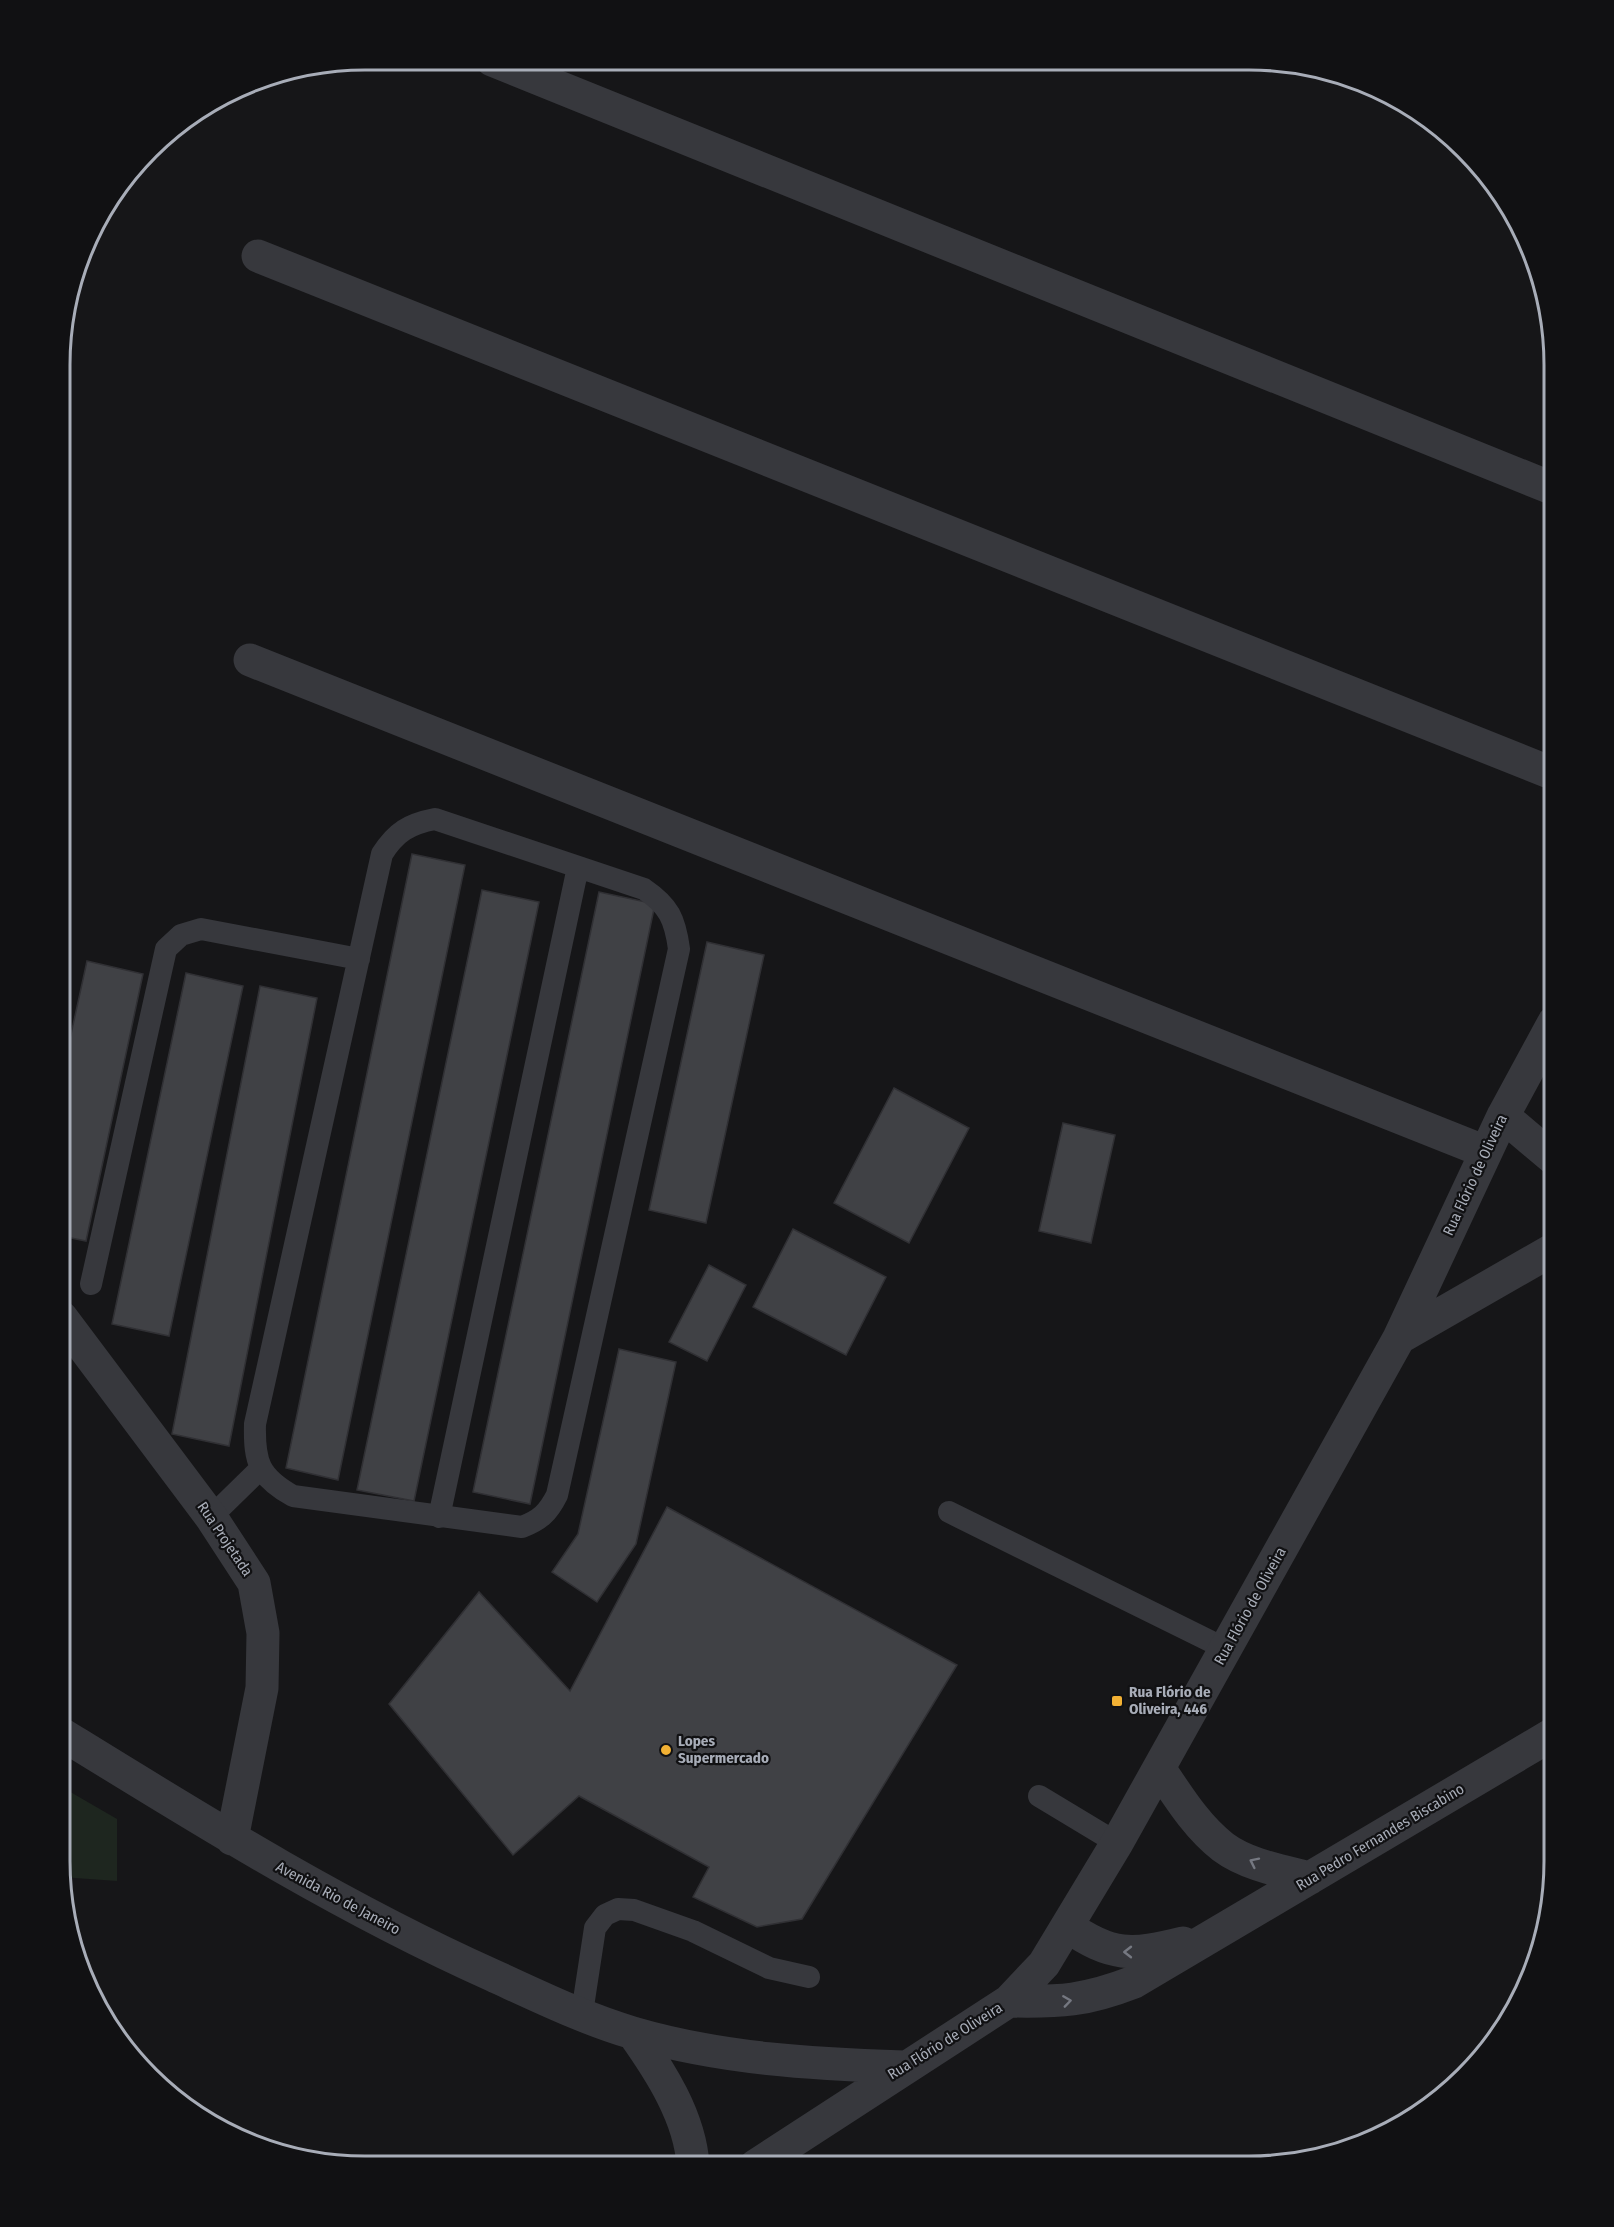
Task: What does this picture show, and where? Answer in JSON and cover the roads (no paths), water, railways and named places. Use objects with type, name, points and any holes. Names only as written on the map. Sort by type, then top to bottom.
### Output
[{"type":"street","points":[[517,70],[1544,485]]},
{"type":"street","points":[[258,256],[1544,770]]},
{"type":"street","points":[[250,660],[1486,1152]]},
{"type":"street","name":"Rua Flório de Oliveira","points":[[770,2156],[1009,2001],[1044,1964],[1117,1843],[1399,1338],[1503,1116],[1544,1040]]},
{"type":"street","points":[[1503,1116],[1544,1151]]},
{"type":"street","points":[[1399,1338],[1544,1255]]},
{"type":"street","name":"Rua Projetada","points":[[70,1329],[211,1517],[254,1583],[263,1633],[262,1688],[232,1839]]},
{"type":"street","name":"Avenida Rio de Janeiro","points":[[70,1738],[232,1839],[333,1898],[439,1951],[582,2013],[633,2033],[723,2054],[818,2064],[904,2067]]},
{"type":"street","name":"Rua Pedro Fernandes Biscabino","points":[[1205,1938],[1544,1739]]},
{"type":"street","points":[[1159,1768],[1189,1812],[1224,1847],[1264,1867],[1310,1878]]},
{"type":"street","points":[[1067,1926],[1089,1941],[1116,1952],[1143,1952],[1205,1938]]},
{"type":"street","points":[[1009,2001],[1057,2002],[1095,1997],[1134,1982],[1205,1938]]},
{"type":"street","points":[[633,2033],[660,2072],[678,2107],[691,2156]]},
{"type":"lane","points":[[435,819],[578,867],[644,889],[662,901],[675,924],[679,949],[557,1495],[550,1510],[539,1521],[522,1527],[293,1496],[274,1485],[260,1469],[254,1448],[255,1424],[382,854],[394,836],[412,823],[435,819]]},
{"type":"lane","points":[[440,1517],[578,867]]},
{"type":"lane","points":[[91,1284],[166,949],[181,935],[201,929],[359,959]]},
{"type":"lane","points":[[211,1517],[260,1469]]},
{"type":"lane","points":[[949,1512],[1226,1649]]},
{"type":"lane","points":[[1039,1796],[1117,1843]]},
{"type":"lane","points":[[582,2013],[589,1952],[595,1928],[605,1915],[618,1909],[634,1910],[693,1930],[769,1968],[809,1977]]},
{"type":"place","name":"Rua Flório de Oliveira, 446","points":[[1117,1701]]},
{"type":"place","name":"Lopes Supermercado","points":[[666,1750]]}]
